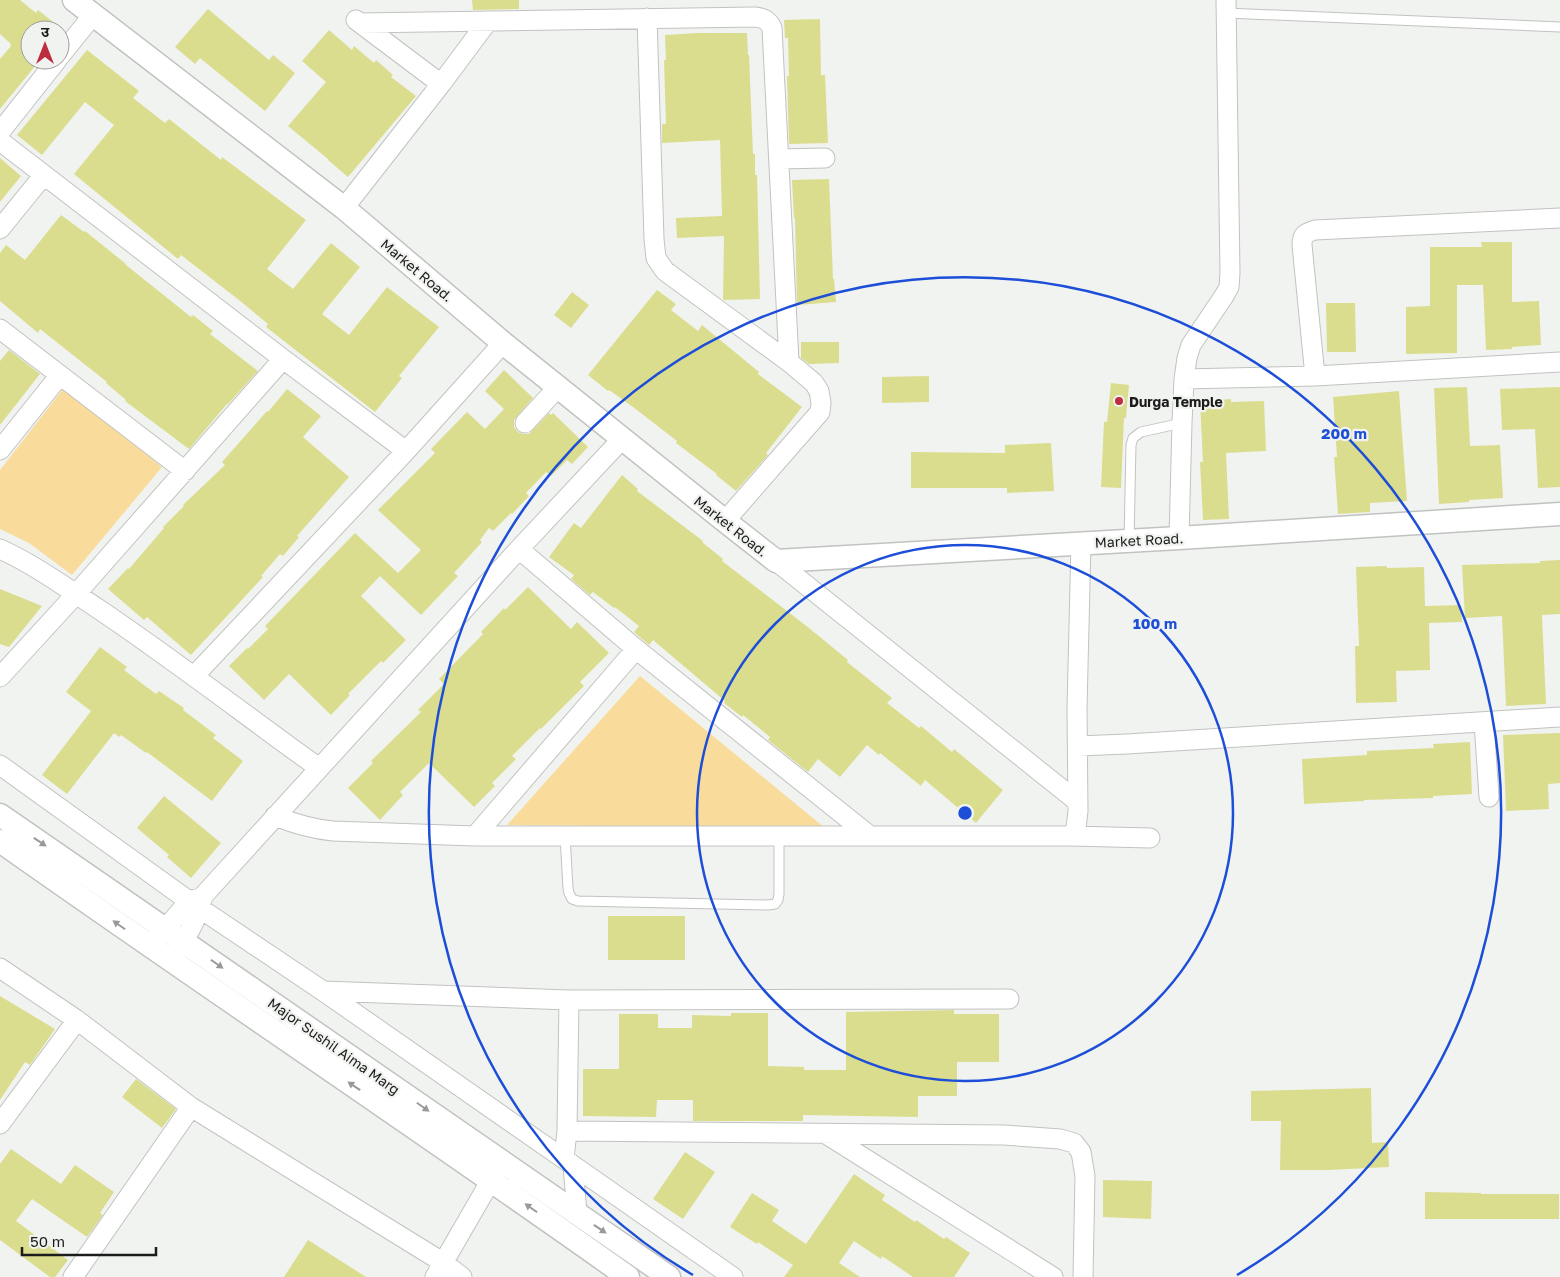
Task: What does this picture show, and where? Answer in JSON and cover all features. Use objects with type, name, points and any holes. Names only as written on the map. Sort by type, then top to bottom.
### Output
[{"type":"street","name":"Market Road.","points":[[74,0],[344,208],[503,343],[776,561],[1560,514]]},
{"type":"street","points":[[1179,538],[1182,423],[1187,358],[1191,345],[1229,287],[1226,7]]},
{"type":"street","points":[[70,44],[93,15]]},
{"type":"street","points":[[441,84],[355,19],[488,21],[755,16],[768,21],[772,28],[789,362]]},
{"type":"street","points":[[647,18],[656,258],[665,271],[789,362],[814,383],[819,391],[821,403],[820,412],[725,522]]},
{"type":"street","points":[[344,208],[488,21]]},
{"type":"street","points":[[0,132],[49,70]]},
{"type":"street","points":[[0,141],[43,176],[406,451]]},
{"type":"street","points":[[779,159],[825,158]]},
{"type":"street","points":[[0,230],[43,176]]},
{"type":"street","points":[[1315,376],[1302,245],[1302,237],[1306,232],[1315,230],[1560,218]]},
{"type":"street","points":[[0,329],[185,471]]},
{"type":"street","points":[[195,675],[406,451],[503,343]]},
{"type":"street","points":[[0,677],[76,594],[283,359]]},
{"type":"street","points":[[1184,379],[1315,376],[1560,362]]},
{"type":"street","points":[[0,450],[60,375]]},
{"type":"street","points":[[525,423],[558,387]]},
{"type":"street","points":[[170,960],[175,935],[197,902],[622,439]]},
{"type":"street","points":[[1071,836],[1077,821],[1078,802],[1077,708],[1081,543]]},
{"type":"street","points":[[0,549],[28,563],[143,638],[319,768]]},
{"type":"street","points":[[519,549],[636,649],[870,836]]},
{"type":"street","points":[[776,561],[1078,802]]},
{"type":"street","points":[[475,836],[636,649]]},
{"type":"street","points":[[1078,746],[1560,717]]},
{"type":"street","points":[[1484,722],[1489,797]]},
{"type":"street","points":[[0,765],[733,1277]]},
{"type":"street","name":"Major Sushil Aima Marg","points":[[0,815],[175,935],[496,1170],[628,1277]]},
{"type":"street","points":[[275,816],[300,826],[326,831],[475,836],[1071,836],[1150,838]]},
{"type":"street","name":"Major Sushil Aima Marg","points":[[0,841],[150,947],[496,1170],[577,1214],[669,1277]]},
{"type":"street","points":[[150,947],[175,935]]},
{"type":"street","points":[[0,968],[77,1020],[191,1107],[439,1270],[462,1277]]},
{"type":"street","points":[[324,991],[569,1000],[1010,999]]},
{"type":"street","points":[[569,1000],[566,1131],[568,1162],[577,1214]]},
{"type":"street","points":[[0,1124],[77,1020]]},
{"type":"street","points":[[73,1277],[191,1107]]},
{"type":"street","points":[[566,1131],[1004,1135],[1060,1139],[1074,1142],[1080,1152],[1085,1176],[1082,1277]]},
{"type":"street","points":[[826,1134],[1053,1277]]},
{"type":"street","points":[[439,1270],[496,1170]]},
{"type":"lane","points":[[1226,7],[1560,26]]},
{"type":"lane","points":[[1129,541],[1131,445],[1133,438],[1141,432],[1182,423]]},
{"type":"lane","points":[[565,836],[568,888],[572,899],[578,901],[768,905],[775,904],[779,894],[779,836]]},
{"type":"shaded area","points":[[63,389],[162,467],[72,575],[29,543],[0,529],[0,470]]},
{"type":"shaded area","points":[[640,676],[825,828],[507,825]]},
{"type":"building","points":[[0,0],[20,0],[36,13],[38,10],[50,20],[20,20],[20,70],[32,70],[0,109],[0,59],[11,44],[0,34]]},
{"type":"building","points":[[472,0],[519,0],[519,9],[473,10]]},
{"type":"building","points":[[208,9],[269,60],[273,55],[295,73],[265,111],[200,58],[195,64],[175,47]]},
{"type":"building","points":[[820,19],[821,75],[825,75],[828,143],[789,144],[788,38],[785,38],[784,20]]},
{"type":"building","points":[[329,30],[352,50],[354,46],[374,63],[376,60],[393,75],[391,77],[416,96],[348,177],[288,126],[326,82],[302,61]]},
{"type":"building","points":[[747,33],[753,154],[755,154],[755,175],[757,175],[760,299],[723,300],[724,236],[677,238],[676,218],[722,216],[720,140],[662,143],[662,124],[666,124],[665,35]]},
{"type":"building","points":[[87,50],[139,91],[133,98],[165,123],[169,119],[221,160],[222,157],[306,220],[267,269],[293,289],[331,243],[360,267],[322,314],[349,335],[387,287],[439,327],[399,376],[402,378],[375,412],[266,327],[268,324],[239,300],[181,255],[178,259],[74,174],[114,125],[85,102],[42,155],[17,135]]},
{"type":"building","points":[[0,158],[21,176],[0,202]]},
{"type":"building","points":[[829,179],[833,279],[836,302],[797,305],[792,180]]},
{"type":"building","points":[[61,215],[85,231],[191,317],[193,315],[213,331],[210,334],[258,371],[189,449],[125,401],[107,382],[40,329],[38,333],[0,301],[0,253],[6,245],[25,260]]},
{"type":"building","points":[[1481,242],[1512,242],[1512,302],[1539,301],[1541,345],[1486,350],[1483,285],[1457,285],[1457,353],[1406,354],[1406,307],[1430,306],[1430,247],[1482,247]]},
{"type":"building","points":[[657,290],[676,304],[671,310],[698,331],[702,325],[759,372],[758,374],[802,407],[766,453],[768,455],[736,491],[676,443],[677,441],[588,375]]},
{"type":"building","points":[[572,292],[589,305],[571,328],[554,315]]},
{"type":"building","points":[[1326,303],[1355,303],[1356,352],[1327,352]]},
{"type":"building","points":[[801,342],[839,342],[839,363],[809,364],[801,358]]},
{"type":"building","points":[[9,350],[40,374],[0,425],[0,361]]},
{"type":"building","points":[[504,370],[533,398],[514,420],[514,427],[518,432],[529,434],[549,413],[551,415],[553,413],[588,447],[572,464],[567,460],[551,476],[546,472],[526,493],[529,496],[512,514],[493,531],[489,528],[480,540],[482,542],[454,573],[458,576],[421,615],[380,576],[361,596],[406,640],[383,663],[381,661],[348,694],[350,695],[331,715],[289,674],[264,700],[229,666],[268,629],[265,626],[355,533],[398,573],[421,550],[378,510],[435,453],[431,449],[467,412],[485,429],[504,409],[485,391]]},
{"type":"building","points":[[929,376],[929,402],[882,403],[882,377]]},
{"type":"building","points":[[1111,383],[1129,385],[1126,418],[1124,418],[1121,488],[1101,487],[1104,422],[1107,422]]},
{"type":"building","points":[[1467,387],[1470,446],[1500,445],[1503,498],[1439,504],[1434,388]]},
{"type":"building","points":[[1560,387],[1560,487],[1538,488],[1535,429],[1502,430],[1500,389]]},
{"type":"building","points":[[287,389],[321,416],[303,437],[349,477],[297,536],[299,537],[283,556],[280,554],[261,576],[263,577],[191,655],[147,617],[144,620],[108,589],[129,569],[183,505],[225,465],[222,462]]},
{"type":"building","points":[[1399,391],[1407,501],[1370,503],[1370,512],[1338,514],[1334,457],[1337,457],[1333,397]]},
{"type":"building","points":[[1231,399],[1231,402],[1264,401],[1266,451],[1226,453],[1229,519],[1203,520],[1200,462],[1203,462],[1200,401]]},
{"type":"building","points":[[1051,443],[1054,491],[1007,493],[1007,488],[911,488],[911,452],[1005,453],[1005,445]]},
{"type":"building","points":[[622,475],[638,489],[637,491],[703,541],[723,559],[722,561],[848,660],[847,662],[892,698],[887,703],[919,728],[921,726],[952,752],[954,749],[1003,790],[976,823],[925,780],[921,786],[867,745],[840,777],[818,759],[808,772],[768,740],[770,737],[743,715],[742,717],[724,703],[725,701],[653,640],[649,645],[634,632],[639,626],[593,592],[590,595],[571,579],[574,575],[549,557],[574,523],[581,528]]},
{"type":"building","points":[[1560,560],[1560,614],[1542,615],[1546,704],[1506,706],[1502,616],[1465,618],[1462,565],[1540,563],[1540,561]]},
{"type":"building","points":[[1387,566],[1387,568],[1424,567],[1425,606],[1461,605],[1462,622],[1429,623],[1430,670],[1396,671],[1397,702],[1356,703],[1355,646],[1359,646],[1356,567]]},
{"type":"building","points":[[528,587],[571,629],[577,622],[609,653],[580,682],[584,686],[512,756],[516,759],[492,783],[495,786],[474,807],[429,763],[400,792],[403,795],[380,820],[348,788],[373,763],[371,761],[421,712],[418,710],[444,684],[439,679],[483,634],[481,632]]},
{"type":"building","points":[[0,589],[42,606],[9,647],[0,644]]},
{"type":"building","points":[[100,647],[127,667],[124,670],[156,694],[159,691],[184,708],[183,710],[216,735],[213,738],[243,761],[212,801],[147,752],[121,735],[119,737],[114,733],[67,794],[42,775],[91,711],[66,692]]},
{"type":"building","points":[[1560,733],[1560,783],[1548,784],[1549,809],[1506,811],[1503,735]]},
{"type":"building","points":[[1470,742],[1472,794],[1433,796],[1433,798],[1304,804],[1302,759],[1367,755],[1367,751],[1434,748],[1433,744]]},
{"type":"building","points":[[164,796],[221,843],[191,878],[167,857],[169,855],[137,828]]},
{"type":"building","points":[[608,916],[685,916],[685,960],[608,960]]},
{"type":"building","points":[[0,996],[55,1029],[30,1065],[25,1062],[0,1100]]},
{"type":"building","points":[[954,1010],[954,1014],[999,1014],[999,1062],[957,1062],[957,1096],[918,1096],[918,1117],[803,1115],[803,1121],[693,1121],[693,1100],[657,1100],[656,1117],[583,1116],[583,1069],[619,1069],[619,1014],[658,1014],[658,1028],[692,1028],[692,1015],[731,1016],[731,1013],[768,1013],[768,1066],[804,1067],[804,1070],[846,1070],[846,1012]]},
{"type":"building","points":[[136,1079],[176,1109],[162,1128],[122,1097]]},
{"type":"building","points":[[1371,1088],[1372,1143],[1388,1142],[1389,1167],[1280,1170],[1281,1121],[1251,1121],[1251,1091]]},
{"type":"building","points":[[11,1149],[61,1184],[75,1165],[114,1192],[100,1213],[103,1215],[87,1237],[32,1199],[16,1221],[68,1260],[55,1277],[50,1277],[0,1240],[0,1164]]},
{"type":"building","points":[[685,1152],[715,1172],[683,1219],[653,1199]]},
{"type":"building","points":[[854,1174],[885,1195],[882,1200],[915,1222],[916,1220],[944,1239],[946,1237],[970,1253],[954,1277],[913,1277],[882,1256],[881,1259],[854,1241],[839,1263],[860,1277],[784,1277],[793,1265],[758,1242],[757,1244],[730,1227],[752,1193],[779,1210],[772,1221],[806,1244]]},
{"type":"building","points":[[1103,1180],[1152,1181],[1151,1219],[1103,1217]]},
{"type":"building","points":[[1425,1192],[1559,1194],[1559,1219],[1425,1219]]},
{"type":"building","points":[[308,1240],[366,1277],[284,1277]]},
{"type":"place","name":"Durga Temple","points":[[1119,401]]}]
